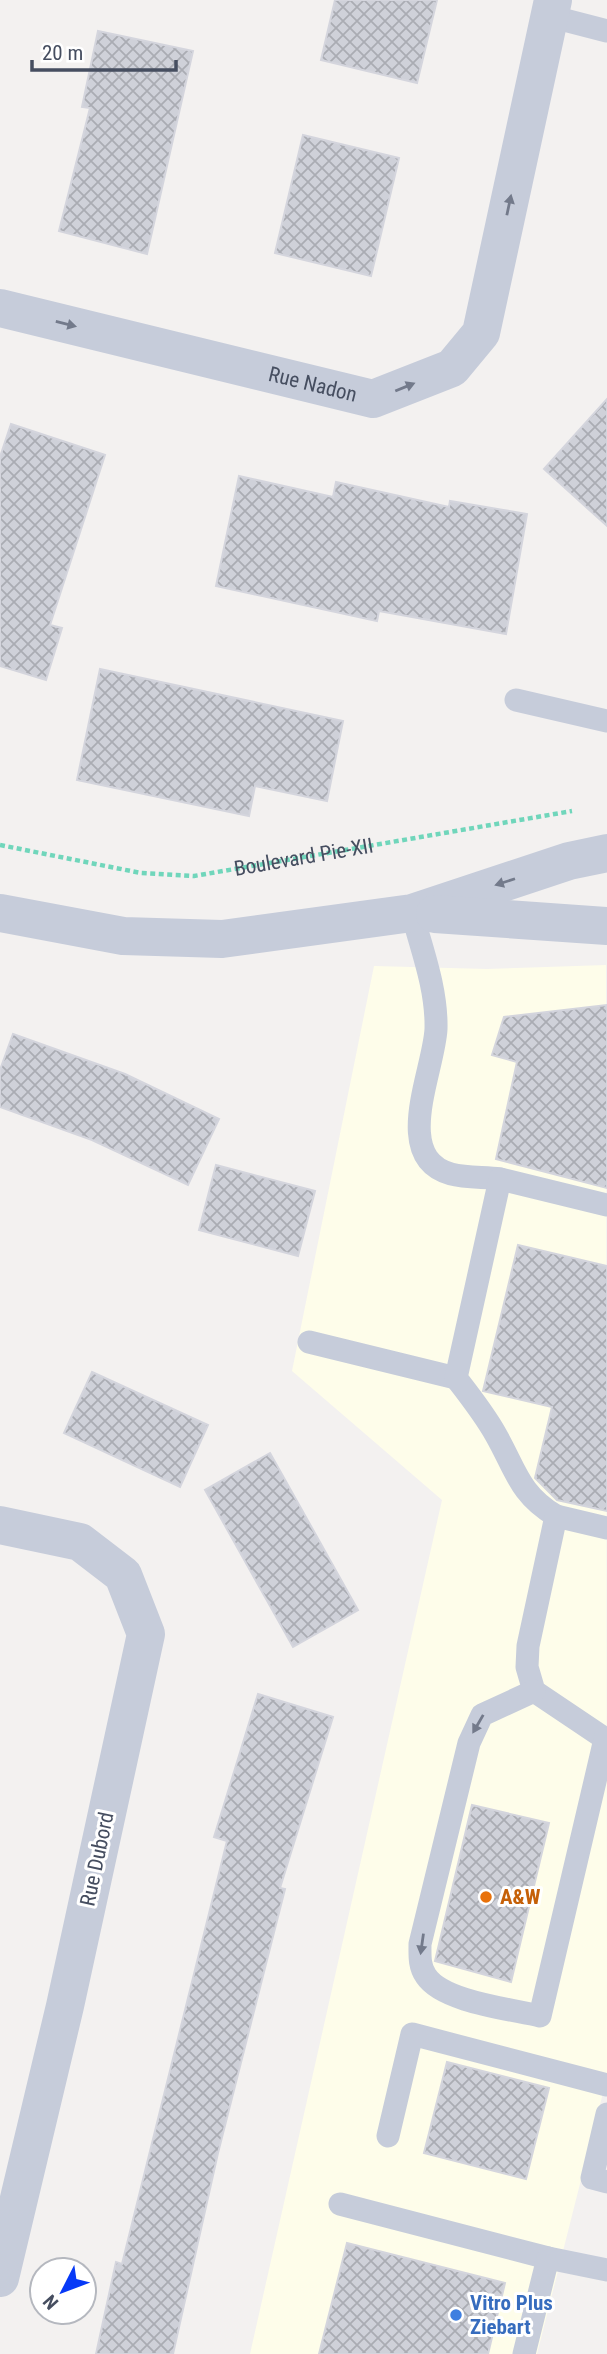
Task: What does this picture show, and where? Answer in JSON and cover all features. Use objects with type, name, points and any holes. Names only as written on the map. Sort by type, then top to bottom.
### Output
[{"type":"street","name":"Rue Nadon","points":[[0,308],[373,400],[452,368],[481,333],[551,8]]},
{"type":"street","points":[[0,913],[124,936],[180,940],[222,939],[412,913],[569,861],[607,853]]},
{"type":"street","points":[[412,913],[607,926]]},
{"type":"street","name":"Rue Dubord","points":[[0,1525],[80,1542],[123,1575],[146,1634],[65,2006],[0,2278]]},
{"type":"lane","points":[[551,8],[607,30]]},
{"type":"lane","points":[[516,700],[607,721]]},
{"type":"lane","points":[[412,913],[435,1001],[436,1031],[419,1125],[419,1142],[436,1167],[452,1174],[500,1179],[607,1205]]},
{"type":"lane","points":[[456,1378],[500,1179]]},
{"type":"lane","points":[[309,1342],[456,1378],[495,1433],[531,1499],[556,1516],[607,1528]]},
{"type":"lane","points":[[534,1691],[482,1715],[472,1732],[420,1955],[426,1976],[441,1991],[540,2016],[606,1739],[534,1691],[527,1667],[528,1646],[556,1516]]},
{"type":"lane","points":[[388,2136],[412,2034],[607,2085]]},
{"type":"lane","points":[[607,2115],[592,2179],[607,2182]]},
{"type":"lane","points":[[340,2204],[548,2258],[607,2270]]},
{"type":"lane","points":[[524,2354],[548,2258]]},
{"type":"path","name":"Boulevard Pie-XII","points":[[0,845],[141,873],[194,876],[583,809]]},
{"type":"shaded area","points":[[606,965],[607,2077],[537,2354],[250,2354],[442,1500],[292,1371],[374,966],[487,969]]},
{"type":"building","points":[[335,0],[437,0],[417,83],[321,60]]},
{"type":"building","points":[[98,31],[193,51],[147,254],[59,231],[90,108],[82,107]]},
{"type":"building","points":[[303,135],[399,158],[371,276],[275,253]]},
{"type":"building","points":[[607,399],[607,526],[544,469]]},
{"type":"building","points":[[11,424],[105,455],[50,625],[62,628],[46,680],[0,666],[0,457]]},
{"type":"building","points":[[239,476],[333,497],[336,482],[449,507],[450,501],[527,514],[506,634],[379,611],[377,621],[216,586]]},
{"type":"building","points":[[100,669],[343,721],[327,801],[255,786],[249,816],[77,780]]},
{"type":"building","points":[[607,1005],[607,1188],[496,1159],[517,1062],[492,1055],[504,1017]]},
{"type":"building","points":[[13,1034],[125,1074],[219,1119],[188,1185],[92,1140],[0,1107],[0,1070]]},
{"type":"building","points":[[216,1165],[315,1191],[298,1256],[199,1230]]},
{"type":"building","points":[[518,1245],[607,1266],[607,1511],[557,1500],[535,1478],[552,1407],[483,1391]]},
{"type":"building","points":[[92,1372],[208,1425],[180,1487],[64,1433]]},
{"type":"building","points":[[270,1453],[358,1610],[293,1647],[205,1490]]},
{"type":"building","points":[[258,1694],[333,1717],[280,1888],[285,1889],[218,2153],[173,2354],[96,2354],[116,2262],[122,2264],[227,1841],[214,1837]]},
{"type":"building","points":[[472,1805],[549,1823],[511,1982],[435,1961]]},
{"type":"building","points":[[447,2062],[549,2088],[526,2179],[424,2153]]},
{"type":"building","points":[[347,2243],[505,2283],[488,2354],[319,2354]]},
{"type":"place","name":"A&W","points":[[486,1897]]},
{"type":"place","name":"Vitro Plus Ziebart","points":[[456,2315]]}]
